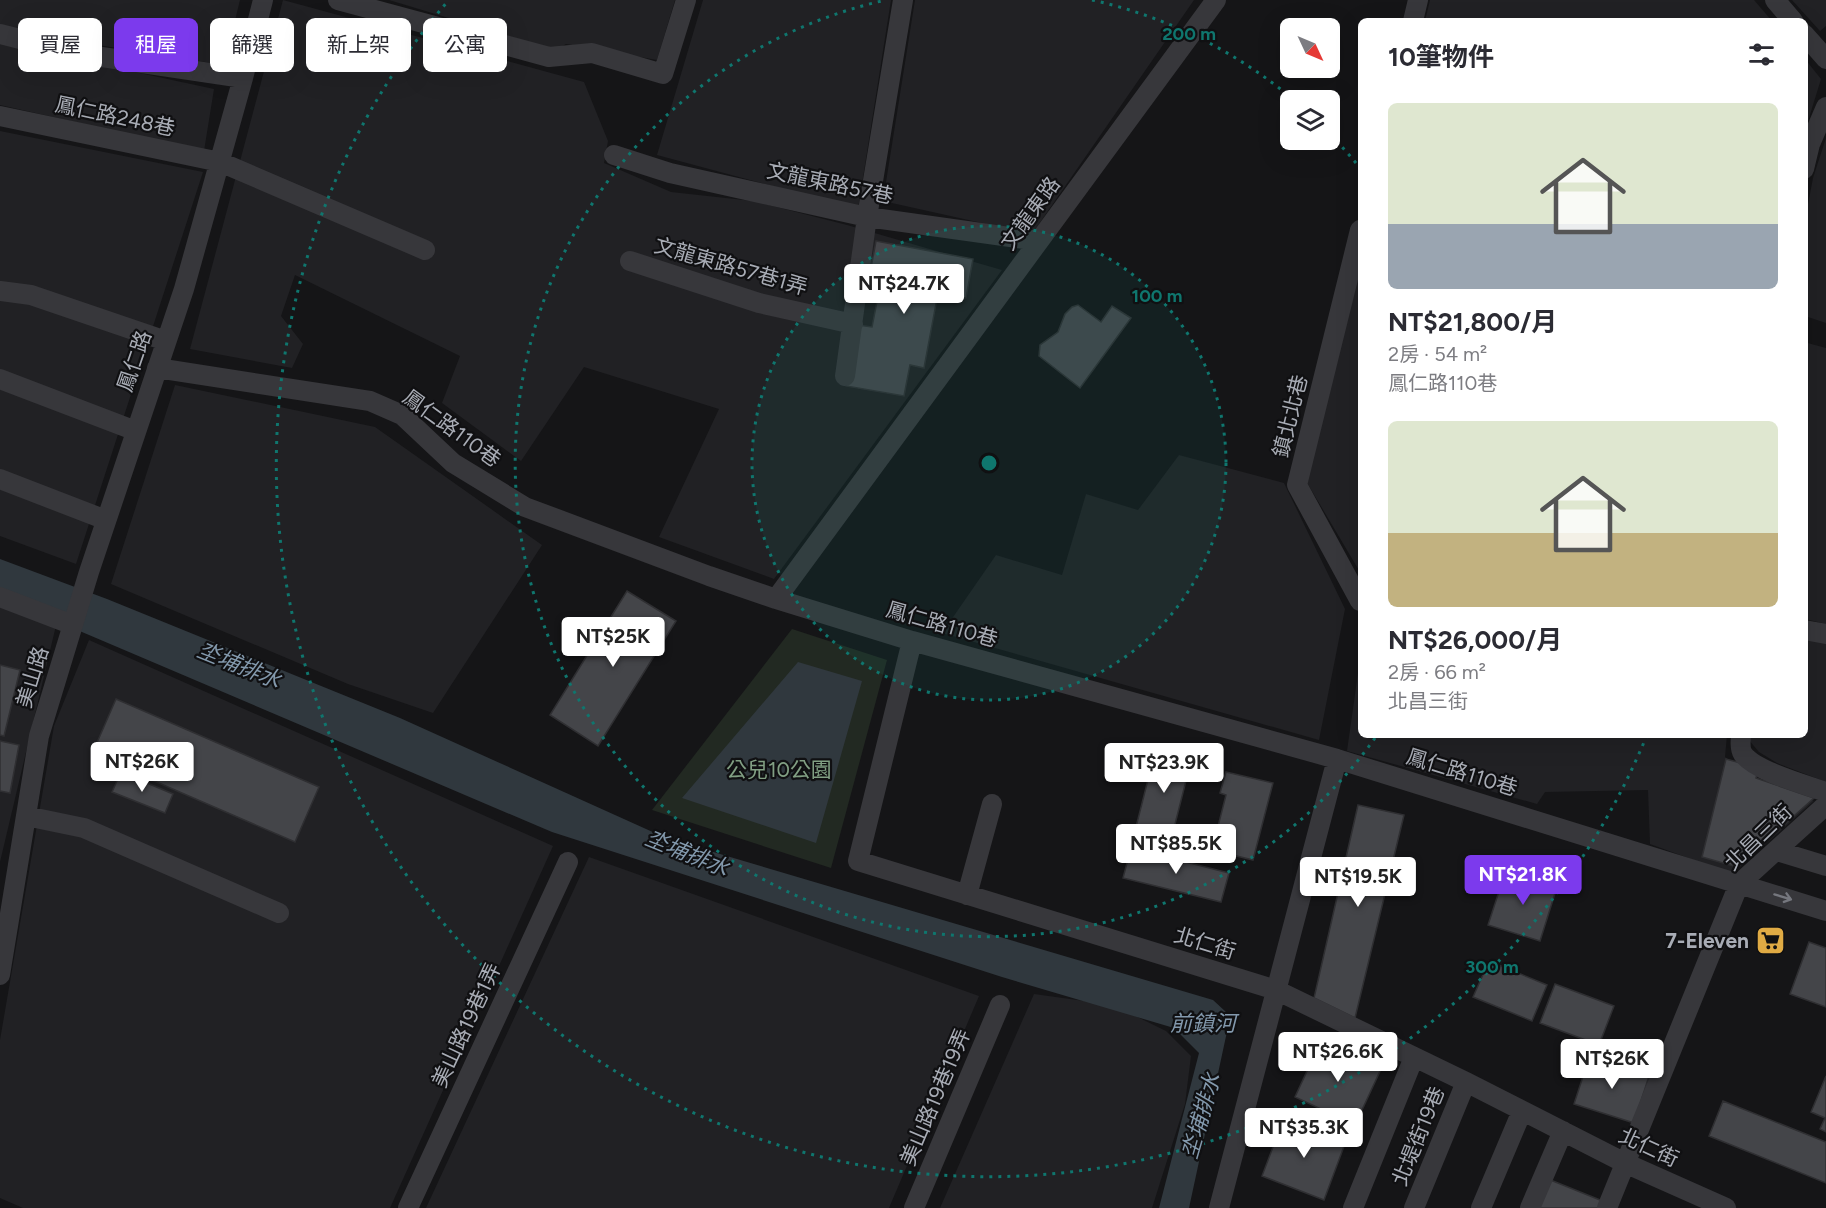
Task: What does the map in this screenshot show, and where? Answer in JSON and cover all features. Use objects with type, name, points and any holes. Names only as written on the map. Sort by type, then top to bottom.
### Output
[{"type":"street","name":"鳳仁路","points":[[88,572],[184,289],[263,0]]},
{"type":"street","points":[[338,0],[549,57],[592,53],[663,74],[687,0]]},
{"type":"street","points":[[845,376],[867,218],[903,0]]},
{"type":"street","name":"文龍東路","points":[[776,599],[1216,0]]},
{"type":"street","points":[[1414,18],[1418,0]]},
{"type":"street","points":[[1775,0],[1790,18]]},
{"type":"street","points":[[0,34],[75,53],[243,78]]},
{"type":"street","points":[[1808,39],[1826,59]]},
{"type":"street","points":[[1808,152],[1826,107]]},
{"type":"street","name":"鳳仁路248巷","points":[[0,116],[220,162]]},
{"type":"street","name":"文龍東路57巷","points":[[614,155],[669,173],[867,218],[1039,241]]},
{"type":"street","points":[[220,162],[425,250]]},
{"type":"street","name":"鎮北北巷","points":[[1358,238],[1297,485],[1358,597]]},
{"type":"street","name":"文龍東路57巷1弄","points":[[630,261],[759,303],[853,324]]},
{"type":"street","points":[[0,291],[31,295],[166,341]]},
{"type":"street","name":"鳳仁路110巷","points":[[157,368],[370,401],[402,416],[453,464],[525,507],[709,576],[912,641],[1337,759],[1826,910]]},
{"type":"street","points":[[0,379],[136,431]]},
{"type":"street","points":[[0,479],[106,520]]},
{"type":"street","name":"美山路","points":[[0,975],[39,736],[88,572]]},
{"type":"street","points":[[0,597],[74,621]]},
{"type":"street","points":[[1808,631],[1826,634]]},
{"type":"street","name":"北仁街","points":[[912,641],[858,861],[1276,990],[1466,1082],[1625,1163],[1726,1208]]},
{"type":"street","points":[[1741,738],[1740,746],[1743,754],[1752,762],[1826,792]]},
{"type":"street","points":[[1219,1208],[1337,759]]},
{"type":"street","points":[[968,895],[992,804]]},
{"type":"street","name":"北昌三街","points":[[1607,1208],[1739,884],[1826,805]]},
{"type":"street","points":[[26,816],[84,828],[279,913]]},
{"type":"street","points":[[1777,851],[1826,866]]},
{"type":"street","name":"美山路19巷1弄","points":[[408,1208],[568,862]]},
{"type":"street","name":"美山路19巷19弄","points":[[914,1208],[1000,1005]]},
{"type":"street","points":[[1353,1208],[1414,1057]]},
{"type":"street","name":"北堤街19巷","points":[[1414,1208],[1466,1082]]},
{"type":"street","points":[[1481,1208],[1522,1111]]},
{"type":"street","points":[[1530,1208],[1563,1131]]},
{"type":"shaded area","points":[[0,0],[240,0],[236,18],[210,18],[210,63],[198,61],[198,18],[114,18],[114,48],[102,46],[102,18],[18,18],[18,32],[0,25]]},
{"type":"shaded area","points":[[283,0],[349,18],[306,18],[306,72],[411,72],[411,35],[423,38],[423,72],[507,72],[507,61],[584,82],[608,141],[604,163],[671,192],[753,201],[847,225],[1002,270],[774,579],[659,537],[719,409],[584,367],[521,461],[442,403],[460,356],[295,275],[281,316],[303,344],[292,368],[190,349],[264,72],[294,72],[294,18],[278,18]]},
{"type":"shaded area","points":[[389,0],[675,0],[657,60],[566,44],[555,50],[507,36],[507,18],[449,18]]},
{"type":"shaded area","points":[[703,0],[891,0],[858,209],[657,155]]},
{"type":"shaded area","points":[[915,0],[1194,0],[1032,234],[883,201]]},
{"type":"shaded area","points":[[1430,0],[1754,0],[1769,18],[1426,18]]},
{"type":"shaded area","points":[[1792,0],[1826,0],[1826,26],[1820,31]]},
{"type":"shaded area","points":[[0,43],[18,47],[18,72],[102,72],[102,65],[114,68],[114,72],[135,72],[214,89],[204,151],[0,105]]},
{"type":"shaded area","points":[[1808,63],[1821,79],[1808,121]]},
{"type":"shaded area","points":[[0,131],[203,172],[76,564],[0,536]]},
{"type":"shaded area","points":[[1826,138],[1826,323],[1808,317],[1808,204],[1813,178]]},
{"type":"shaded area","points":[[1358,278],[1358,569],[1306,481]]},
{"type":"shaded area","points":[[1808,343],[1826,348],[1826,624],[1808,620]]},
{"type":"shaded area","points":[[175,385],[375,427],[542,545],[433,713],[348,684],[111,584]]},
{"type":"shaded area","points":[[1179,455],[1284,483],[1345,609],[1319,740],[942,633],[996,555],[1062,575],[1086,494],[1138,510]]},
{"type":"shaded area","points":[[0,597],[58,617],[0,862]]},
{"type":"shaded area","points":[[1808,637],[1826,641],[1826,782],[1777,763],[1759,752],[1748,739],[1808,738]]},
{"type":"shaded area","points":[[89,640],[553,846],[390,1208],[23,1208],[0,1198],[0,1040],[54,726]]},
{"type":"shaded area","points":[[1358,673],[1358,738],[1727,738],[1725,757],[1745,775],[1814,801],[1732,874],[1650,844],[1648,790],[1545,792],[1537,804],[1347,751]]},
{"type":"shaded area","points":[[589,857],[979,996],[889,1208],[426,1208]]},
{"type":"shaded area","points":[[1034,994],[1113,1005],[1166,1031],[1191,1056],[1185,1104],[1152,1208],[940,1208]]},
{"type":"green space","name":"公兒10公園","points":[[792,629],[887,660],[831,868],[652,810]]},
{"type":"water","name":"前鎮河","points":[[0,559],[107,599],[400,718],[666,838],[1213,1000],[1226,1012],[1228,1027],[1189,1208],[1159,1208],[1199,1053],[1174,1028],[1002,977],[552,832],[0,599]]},
{"type":"water","points":[[798,662],[862,681],[816,843],[682,798]]},
{"type":"building","points":[[876,241],[973,259],[966,298],[938,293],[924,368],[910,365],[904,396],[846,386],[858,325],[872,327],[883,271],[871,268]]},
{"type":"building","points":[[1078,305],[1101,322],[1112,306],[1131,318],[1080,388],[1039,356],[1040,345],[1058,332],[1065,314]]},
{"type":"building","points":[[627,591],[676,621],[598,746],[550,715]]},
{"type":"building","points":[[0,665],[20,670],[4,736],[0,735]]},
{"type":"building","points":[[116,699],[319,787],[295,842],[92,754]]},
{"type":"building","points":[[0,741],[19,745],[10,793],[0,791]]},
{"type":"building","points":[[1155,752],[1191,761],[1172,836],[1136,827]]},
{"type":"building","points":[[1726,759],[1759,768],[1756,778],[1814,798],[1737,867],[1702,857]]},
{"type":"building","points":[[121,772],[173,794],[165,813],[112,792]]},
{"type":"building","points":[[1226,772],[1273,783],[1253,860],[1212,850],[1226,795],[1220,793]]},
{"type":"building","points":[[1358,805],[1404,815],[1355,1018],[1314,998]]},
{"type":"building","points":[[1131,848],[1229,873],[1221,902],[1123,878]]},
{"type":"building","points":[[1506,870],[1557,887],[1540,941],[1488,925]]},
{"type":"building","points":[[1809,942],[1826,948],[1826,1007],[1790,994]]},
{"type":"building","points":[[1489,961],[1547,985],[1532,1021],[1473,997]]},
{"type":"building","points":[[1555,984],[1614,1006],[1599,1045],[1540,1023]]},
{"type":"building","points":[[1321,1041],[1381,1069],[1355,1125],[1295,1097]]},
{"type":"building","points":[[1589,1058],[1649,1076],[1634,1123],[1574,1104]]},
{"type":"building","points":[[1826,1076],[1826,1132],[1820,1129],[1825,1118],[1811,1112]]},
{"type":"building","points":[[1723,1101],[1826,1142],[1826,1183],[1709,1136]]},
{"type":"building","points":[[1284,1118],[1346,1141],[1324,1200],[1262,1176]]},
{"type":"building","points":[[1548,1179],[1605,1202],[1603,1208],[1536,1208]]},
{"type":"place","name":"7-Eleven","points":[[1770,940]]},
{"type":"water label","name":"坔埔排水","points":[[239,665]]},
{"type":"water label","name":"坔埔排水","points":[[687,853]]},
{"type":"water label","name":"坔埔排水","points":[[1201,1116]]}]
